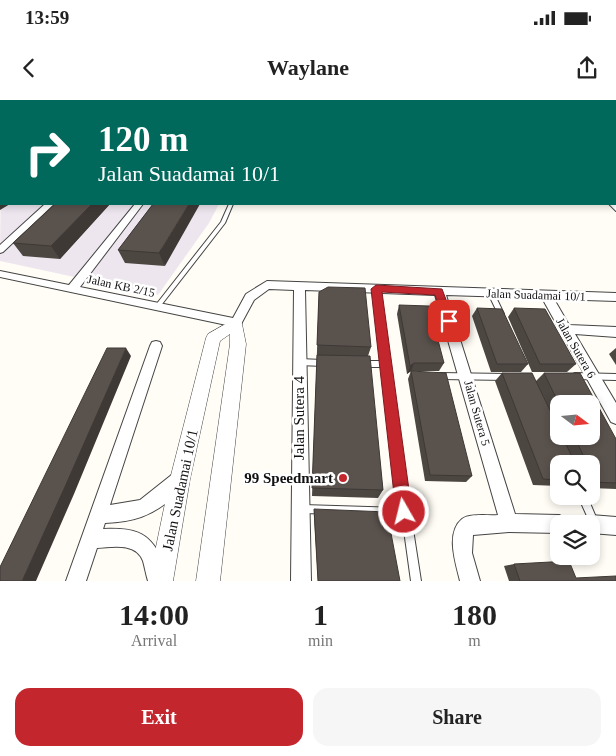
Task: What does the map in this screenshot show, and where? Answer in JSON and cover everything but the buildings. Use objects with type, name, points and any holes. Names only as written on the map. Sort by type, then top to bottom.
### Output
[{"type":"street","points":[[0,250],[49,205]]},
{"type":"street","points":[[72,289],[138,205]]},
{"type":"street","name":"Jalan KB 2/15","points":[[0,274],[236,323]]},
{"type":"street","name":"Jalan Suadamai 10/1","points":[[161,581],[180,479],[213,338],[236,323],[250,297],[258,290],[267,285],[376,289],[441,297],[491,293],[549,300],[616,297]]},
{"type":"street","name":"Jalan Sutera 4","points":[[298,286],[300,581]]},
{"type":"street","name":"Jalan Sutera 5","points":[[441,297],[509,523]]},
{"type":"street","name":"Jalan Sutera 6","points":[[549,300],[616,417]]},
{"type":"street","points":[[208,581],[238,344],[236,323]]},
{"type":"street","points":[[566,329],[616,332]]},
{"type":"street","points":[[76,581],[156,346]]},
{"type":"street","points":[[97,515],[132,512],[149,505],[160,498],[180,479]]},
{"type":"street","points":[[470,581],[460,547],[462,534],[468,526],[509,523],[550,524]]},
{"type":"street","points":[[600,525],[616,526]]},
{"type":"street","points":[[89,539],[124,537],[139,542],[147,549],[153,559],[157,581]]},
{"type":"lane","points":[[157,307],[223,222],[231,205]]},
{"type":"lane","points":[[376,289],[386,364],[390,413],[416,581]]},
{"type":"lane","points":[[491,293],[504,322]]},
{"type":"lane","points":[[299,362],[328,363]]},
{"type":"lane","points":[[357,364],[386,364]]},
{"type":"lane","points":[[429,376],[519,376]]},
{"type":"lane","points":[[565,376],[616,377]]},
{"type":"lane","points":[[300,509],[404,512]]},
{"type":"shaded area","points":[[0,205],[218,205],[209,223],[158,295],[0,261]]},
{"type":"place","name":"99 Speedmart","points":[[343,478]]},
{"type":"route","points":[[404,512],[390,413],[386,364],[376,289],[439,291],[449,321]]}]
